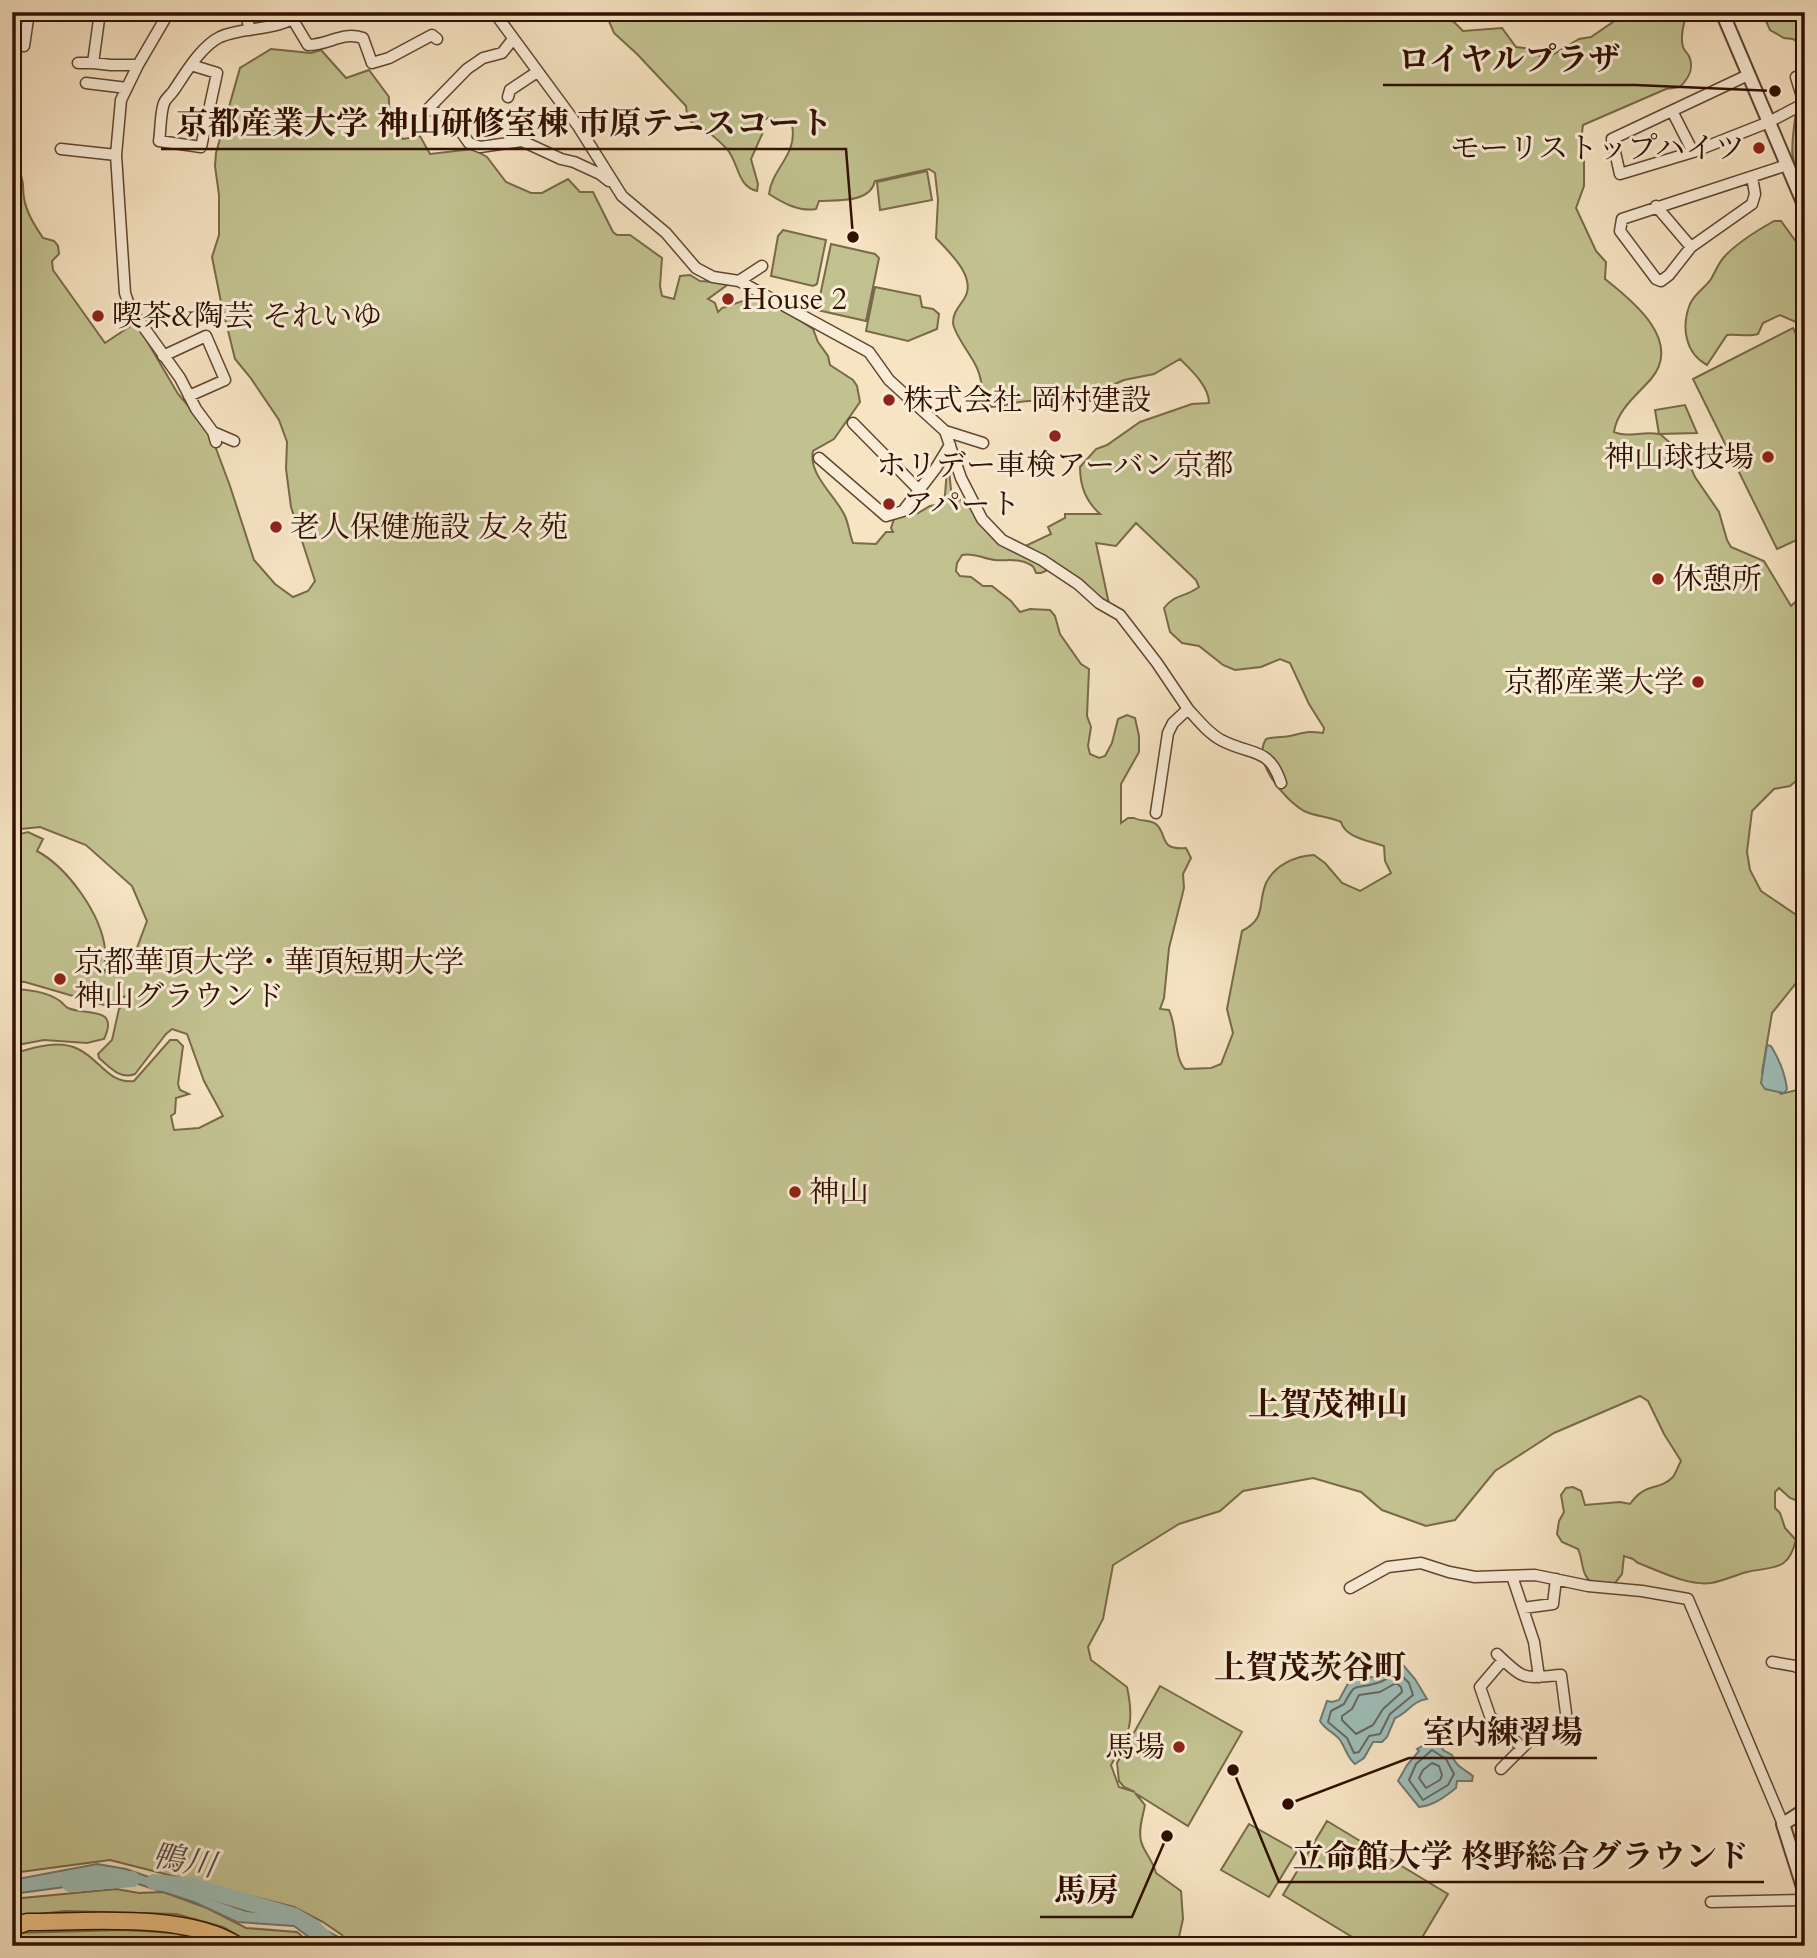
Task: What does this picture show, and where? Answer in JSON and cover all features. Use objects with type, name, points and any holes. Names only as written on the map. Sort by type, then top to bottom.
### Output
[{"type":"main road","points":[[12,1928],[27,1922],[156,1923],[198,1929],[238,1946]]},
{"type":"street","points":[[12,28],[16,12]]},
{"type":"street","points":[[12,44],[24,46],[29,12]]},
{"type":"street","points":[[93,63],[100,12]]},
{"type":"street","points":[[169,12],[121,100],[116,155],[118,222],[125,293],[130,308],[180,378],[214,437],[234,441]]},
{"type":"street","points":[[248,12],[246,15],[250,30]]},
{"type":"street","points":[[191,65],[217,74],[201,147],[159,141],[164,101],[191,65],[219,37],[283,25],[302,12]]},
{"type":"street","points":[[494,12],[578,126],[622,196],[666,233],[696,268],[713,277],[739,281],[869,352],[889,380],[945,431],[984,443]]},
{"type":"street","points":[[1722,12],[1805,207]]},
{"type":"street","points":[[293,20],[308,45],[317,45],[350,34],[363,38],[372,62],[389,58],[432,35],[437,39]]},
{"type":"street","points":[[513,39],[502,53],[483,58],[467,69],[428,109],[452,119],[469,143],[480,147],[522,141],[600,174],[617,188]]},
{"type":"street","points":[[78,63],[138,65]]},
{"type":"street","points":[[508,97],[510,90],[537,72]]},
{"type":"street","points":[[1748,75],[1612,139],[1620,174],[1693,152],[1769,122],[1804,103],[1796,77],[1805,74]]},
{"type":"street","points":[[86,82],[127,88]]},
{"type":"street","points":[[1672,111],[1693,152]]},
{"type":"street","points":[[61,149],[116,155]]},
{"type":"street","points":[[1752,177],[1755,194],[1752,204],[1691,247],[1661,282],[1620,231],[1622,219],[1787,165]]},
{"type":"street","points":[[1656,206],[1691,247]]},
{"type":"street","points":[[739,281],[762,266]]},
{"type":"street","points":[[163,356],[206,337],[225,380],[189,396]]},
{"type":"street","points":[[853,423],[918,489]]},
{"type":"street","points":[[945,431],[961,478],[982,519],[1002,540],[1042,560],[1119,615],[1157,663],[1188,709],[1218,738],[1267,757],[1275,766],[1281,783]]},
{"type":"street","points":[[819,458],[886,516],[904,511],[950,445]]},
{"type":"street","points":[[1156,813],[1168,733],[1173,723],[1188,709]]},
{"type":"street","points":[[1350,1588],[1388,1567],[1421,1563],[1475,1577],[1535,1575],[1588,1586],[1688,1599],[1783,1824],[1803,1887],[1805,1938]]},
{"type":"street","points":[[1512,1576],[1534,1642],[1539,1677]]},
{"type":"street","points":[[1523,1608],[1553,1604],[1556,1579]]},
{"type":"street","points":[[1522,1748],[1490,1716],[1479,1687],[1500,1657],[1521,1676],[1561,1675],[1566,1713]]},
{"type":"street","points":[[1772,1662],[1805,1672]]},
{"type":"street","points":[[1501,1769],[1533,1737],[1539,1727]]},
{"type":"street","points":[[1783,1824],[1805,1810]]},
{"type":"street","points":[[1711,1902],[1803,1900]]},
{"type":"green space","points":[[605,12],[1436,12],[1463,31],[1502,28],[1516,47],[1532,49],[1544,60],[1579,39],[1591,37],[1631,12],[1688,12],[1682,43],[1691,65],[1690,73],[1683,84],[1583,125],[1580,149],[1584,161],[1584,186],[1576,208],[1596,251],[1606,262],[1605,279],[1640,310],[1658,336],[1661,350],[1659,365],[1651,379],[1623,410],[1614,432],[1659,434],[1655,410],[1685,405],[1697,433],[1660,434],[1686,457],[1695,477],[1719,512],[1731,547],[1764,561],[1791,606],[1805,593],[1805,788],[1797,780],[1790,786],[1774,789],[1752,811],[1747,852],[1750,870],[1761,891],[1795,914],[1805,915],[1805,972],[1772,1013],[1762,1073],[1781,1094],[1805,1088],[1805,1499],[1800,1502],[1790,1498],[1779,1488],[1775,1492],[1775,1508],[1780,1513],[1785,1528],[1796,1540],[1789,1558],[1779,1566],[1716,1582],[1683,1580],[1624,1556],[1622,1574],[1615,1583],[1593,1584],[1584,1572],[1578,1549],[1562,1542],[1557,1534],[1564,1512],[1561,1495],[1566,1488],[1573,1487],[1581,1491],[1585,1505],[1620,1502],[1630,1504],[1641,1492],[1668,1482],[1681,1461],[1648,1401],[1640,1396],[1554,1433],[1495,1471],[1455,1520],[1426,1526],[1382,1510],[1361,1492],[1313,1478],[1243,1491],[1220,1511],[1179,1524],[1113,1565],[1103,1619],[1088,1647],[1091,1660],[1127,1687],[1129,1728],[1111,1765],[1119,1787],[1135,1792],[1124,1787],[1119,1781],[1117,1763],[1160,1686],[1242,1732],[1188,1826],[1135,1793],[1145,1805],[1140,1832],[1144,1848],[1156,1873],[1181,1891],[1183,1919],[1177,1946],[348,1946],[342,1935],[294,1907],[110,1860],[12,1873],[12,1054],[45,1046],[70,1046],[86,1053],[117,1079],[134,1081],[170,1040],[177,1040],[183,1046],[178,1084],[180,1090],[189,1094],[176,1098],[175,1113],[171,1116],[174,1130],[199,1128],[223,1116],[204,1081],[187,1034],[172,1029],[135,1074],[120,1074],[111,1069],[98,1054],[112,1040],[119,1009],[129,999],[125,996],[110,1006],[25,982],[12,981],[12,836],[28,832],[43,839],[37,851],[60,869],[81,893],[102,935],[105,972],[108,971],[111,959],[135,953],[147,921],[132,886],[86,845],[40,827],[12,830],[13,170],[19,171],[21,175],[25,203],[34,224],[43,238],[54,241],[58,246],[59,254],[52,261],[53,270],[105,343],[132,325],[140,329],[178,394],[209,430],[254,560],[275,584],[293,597],[308,591],[315,581],[291,507],[286,469],[287,442],[279,420],[235,359],[212,257],[219,235],[216,153],[240,68],[271,49],[311,53],[321,50],[346,78],[369,70],[389,97],[394,125],[400,135],[403,139],[420,136],[430,154],[473,149],[487,157],[506,182],[531,193],[542,193],[568,179],[580,192],[593,192],[613,232],[617,235],[630,235],[662,258],[662,296],[674,299],[680,276],[690,275],[700,281],[730,283],[708,299],[715,303],[718,312],[722,308],[760,295],[813,329],[830,365],[853,380],[857,386],[860,402],[834,439],[813,451],[815,468],[841,508],[853,543],[876,544],[886,532],[893,532],[891,528],[894,519],[900,515],[918,513],[930,506],[941,504],[949,469],[951,490],[966,507],[972,508],[1048,570],[1036,573],[1034,567],[1021,561],[995,560],[966,554],[962,555],[957,563],[956,571],[960,576],[971,577],[983,586],[992,586],[1020,612],[1030,609],[1050,610],[1055,616],[1060,634],[1081,664],[1089,669],[1087,716],[1091,727],[1088,746],[1090,754],[1099,758],[1105,756],[1112,743],[1118,719],[1127,715],[1135,718],[1139,752],[1121,784],[1121,823],[1128,818],[1134,818],[1155,823],[1168,845],[1186,848],[1191,858],[1183,874],[1184,888],[1169,948],[1164,998],[1160,1009],[1169,1010],[1172,1017],[1179,1057],[1185,1069],[1211,1068],[1221,1064],[1233,1033],[1227,1009],[1242,931],[1258,916],[1266,883],[1280,866],[1300,857],[1314,855],[1325,863],[1342,883],[1360,891],[1391,873],[1385,861],[1384,846],[1353,835],[1341,822],[1304,811],[1279,789],[1267,769],[1263,758],[1266,739],[1308,732],[1323,733],[1324,728],[1309,704],[1290,663],[1280,659],[1261,667],[1235,670],[1223,665],[1199,646],[1182,643],[1170,632],[1164,608],[1172,600],[1199,587],[1196,580],[1136,523],[1116,546],[1096,543],[1109,604],[1103,602],[1083,581],[1023,547],[1051,534],[1048,527],[1065,518],[1065,514],[1100,514],[1085,493],[1080,467],[1096,449],[1107,445],[1140,422],[1192,404],[1209,403],[1206,390],[1194,373],[1180,359],[1154,374],[1124,380],[1090,395],[1090,401],[1024,401],[991,407],[985,397],[976,366],[954,328],[954,316],[964,299],[967,283],[960,266],[936,238],[938,200],[935,173],[929,169],[875,181],[872,188],[860,197],[819,201],[816,209],[791,206],[769,194],[791,145],[792,125],[770,117],[763,120],[763,132],[751,159],[758,184],[757,191],[750,188],[741,179],[726,148],[704,129],[693,124],[686,106],[614,33]]},
{"type":"green space","points":[[1762,12],[1805,12],[1805,48],[1793,39],[1784,38],[1770,30]]},
{"type":"green space","points":[[1805,108],[1805,189],[1795,168],[1792,151],[1796,111]]},
{"type":"green space","points":[[927,171],[932,200],[880,210],[877,182]]},
{"type":"green space","points":[[1774,221],[1781,221],[1805,254],[1805,326],[1780,315],[1763,323],[1758,334],[1727,335],[1707,365],[1694,354],[1687,339],[1686,322],[1690,304],[1730,251]]},
{"type":"green space","points":[[783,230],[826,240],[817,284],[813,286],[771,276],[778,236]]},
{"type":"green space","points":[[831,244],[875,254],[879,258],[866,321],[817,310]]},
{"type":"green space","points":[[875,287],[920,296],[922,307],[933,309],[939,314],[937,329],[908,341],[866,331]]},
{"type":"green space","name":"神山球技場","points":[[1793,328],[1805,352],[1805,536],[1777,549],[1693,379]]},
{"type":"green space","points":[[12,989],[43,993],[68,1008],[104,1016],[108,1021],[108,1028],[104,1039],[87,1043],[44,1040],[12,1046]]},
{"type":"green space","points":[[1327,1821],[1448,1894],[1417,1946],[1367,1946],[1283,1895]]},
{"type":"green space","points":[[1249,1824],[1297,1851],[1269,1897],[1221,1870]]},
{"type":"green space","points":[[116,1889],[139,1893],[163,1892],[207,1908],[246,1928],[297,1932],[313,1946],[256,1946],[223,1927],[176,1914],[65,1911],[12,1917],[12,1899]]},
{"type":"green space","points":[[124,1930],[175,1933],[214,1946],[12,1946],[12,1935],[16,1933]]},
{"type":"water","points":[[1767,1045],[1771,1046],[1785,1077],[1787,1089],[1784,1093],[1765,1089],[1761,1083]]},
{"type":"water","points":[[1403,1665],[1427,1699],[1395,1718],[1387,1737],[1382,1742],[1373,1742],[1364,1758],[1355,1764],[1340,1740],[1320,1721],[1327,1701],[1339,1700],[1351,1678],[1375,1677],[1385,1667],[1389,1669]]},
{"type":"water","points":[[1435,1739],[1440,1741],[1443,1750],[1452,1755],[1458,1765],[1473,1776],[1472,1781],[1457,1781],[1456,1788],[1444,1797],[1419,1807],[1398,1781],[1419,1751],[1417,1749]]},
{"type":"water","points":[[97,1864],[126,1869],[246,1911],[301,1917],[342,1939],[346,1946],[321,1946],[294,1926],[237,1922],[194,1902],[132,1882],[100,1879],[72,1886],[12,1894],[12,1880]]},
{"type":"waterway","name":"鴨川","points":[[70,1884],[132,1879]]},
{"type":"waterway","name":"鴨川","points":[[154,1882],[192,1886],[295,1916],[313,1927],[333,1946]]},
{"type":"place","name":"ロイヤルプラザ","points":[[1775,91]]},
{"type":"place","name":"モーリストップハイツ","points":[[1759,148]]},
{"type":"place","name":"京都産業大学 神山研修室棟 市原テニスコート","points":[[853,237]]},
{"type":"place","name":"House 2","points":[[728,299]]},
{"type":"place","name":"喫茶&陶芸 それいゆ","points":[[98,316]]},
{"type":"place","name":"株式会社 岡村建設","points":[[889,400]]},
{"type":"place","name":"ホリデー車検アーバン京都","points":[[1055,436]]},
{"type":"place","name":"神山球技場","points":[[1768,457]]},
{"type":"place","name":"アパート","points":[[889,504]]},
{"type":"place","name":"老人保健施設 友々苑","points":[[276,527]]},
{"type":"place","name":"休憩所","points":[[1658,579]]},
{"type":"place","name":"京都産業大学","points":[[1698,682]]},
{"type":"place","name":"京都華頂大学・華頂短期大学 神山グラウンド","points":[[60,979]]},
{"type":"place","name":"神山","points":[[795,1192]]},
{"type":"place","name":"馬場","points":[[1179,1747]]},
{"type":"place","name":"立命館大学 柊野総合グラウンド","points":[[1233,1770]]},
{"type":"place","name":"室内練習場","points":[[1288,1804]]},
{"type":"place","name":"馬房","points":[[1167,1836]]},
{"type":"district","name":"上賀茂神山","points":[[1328,1404]]},
{"type":"district","name":"上賀茂茨谷町","points":[[1310,1667]]}]
